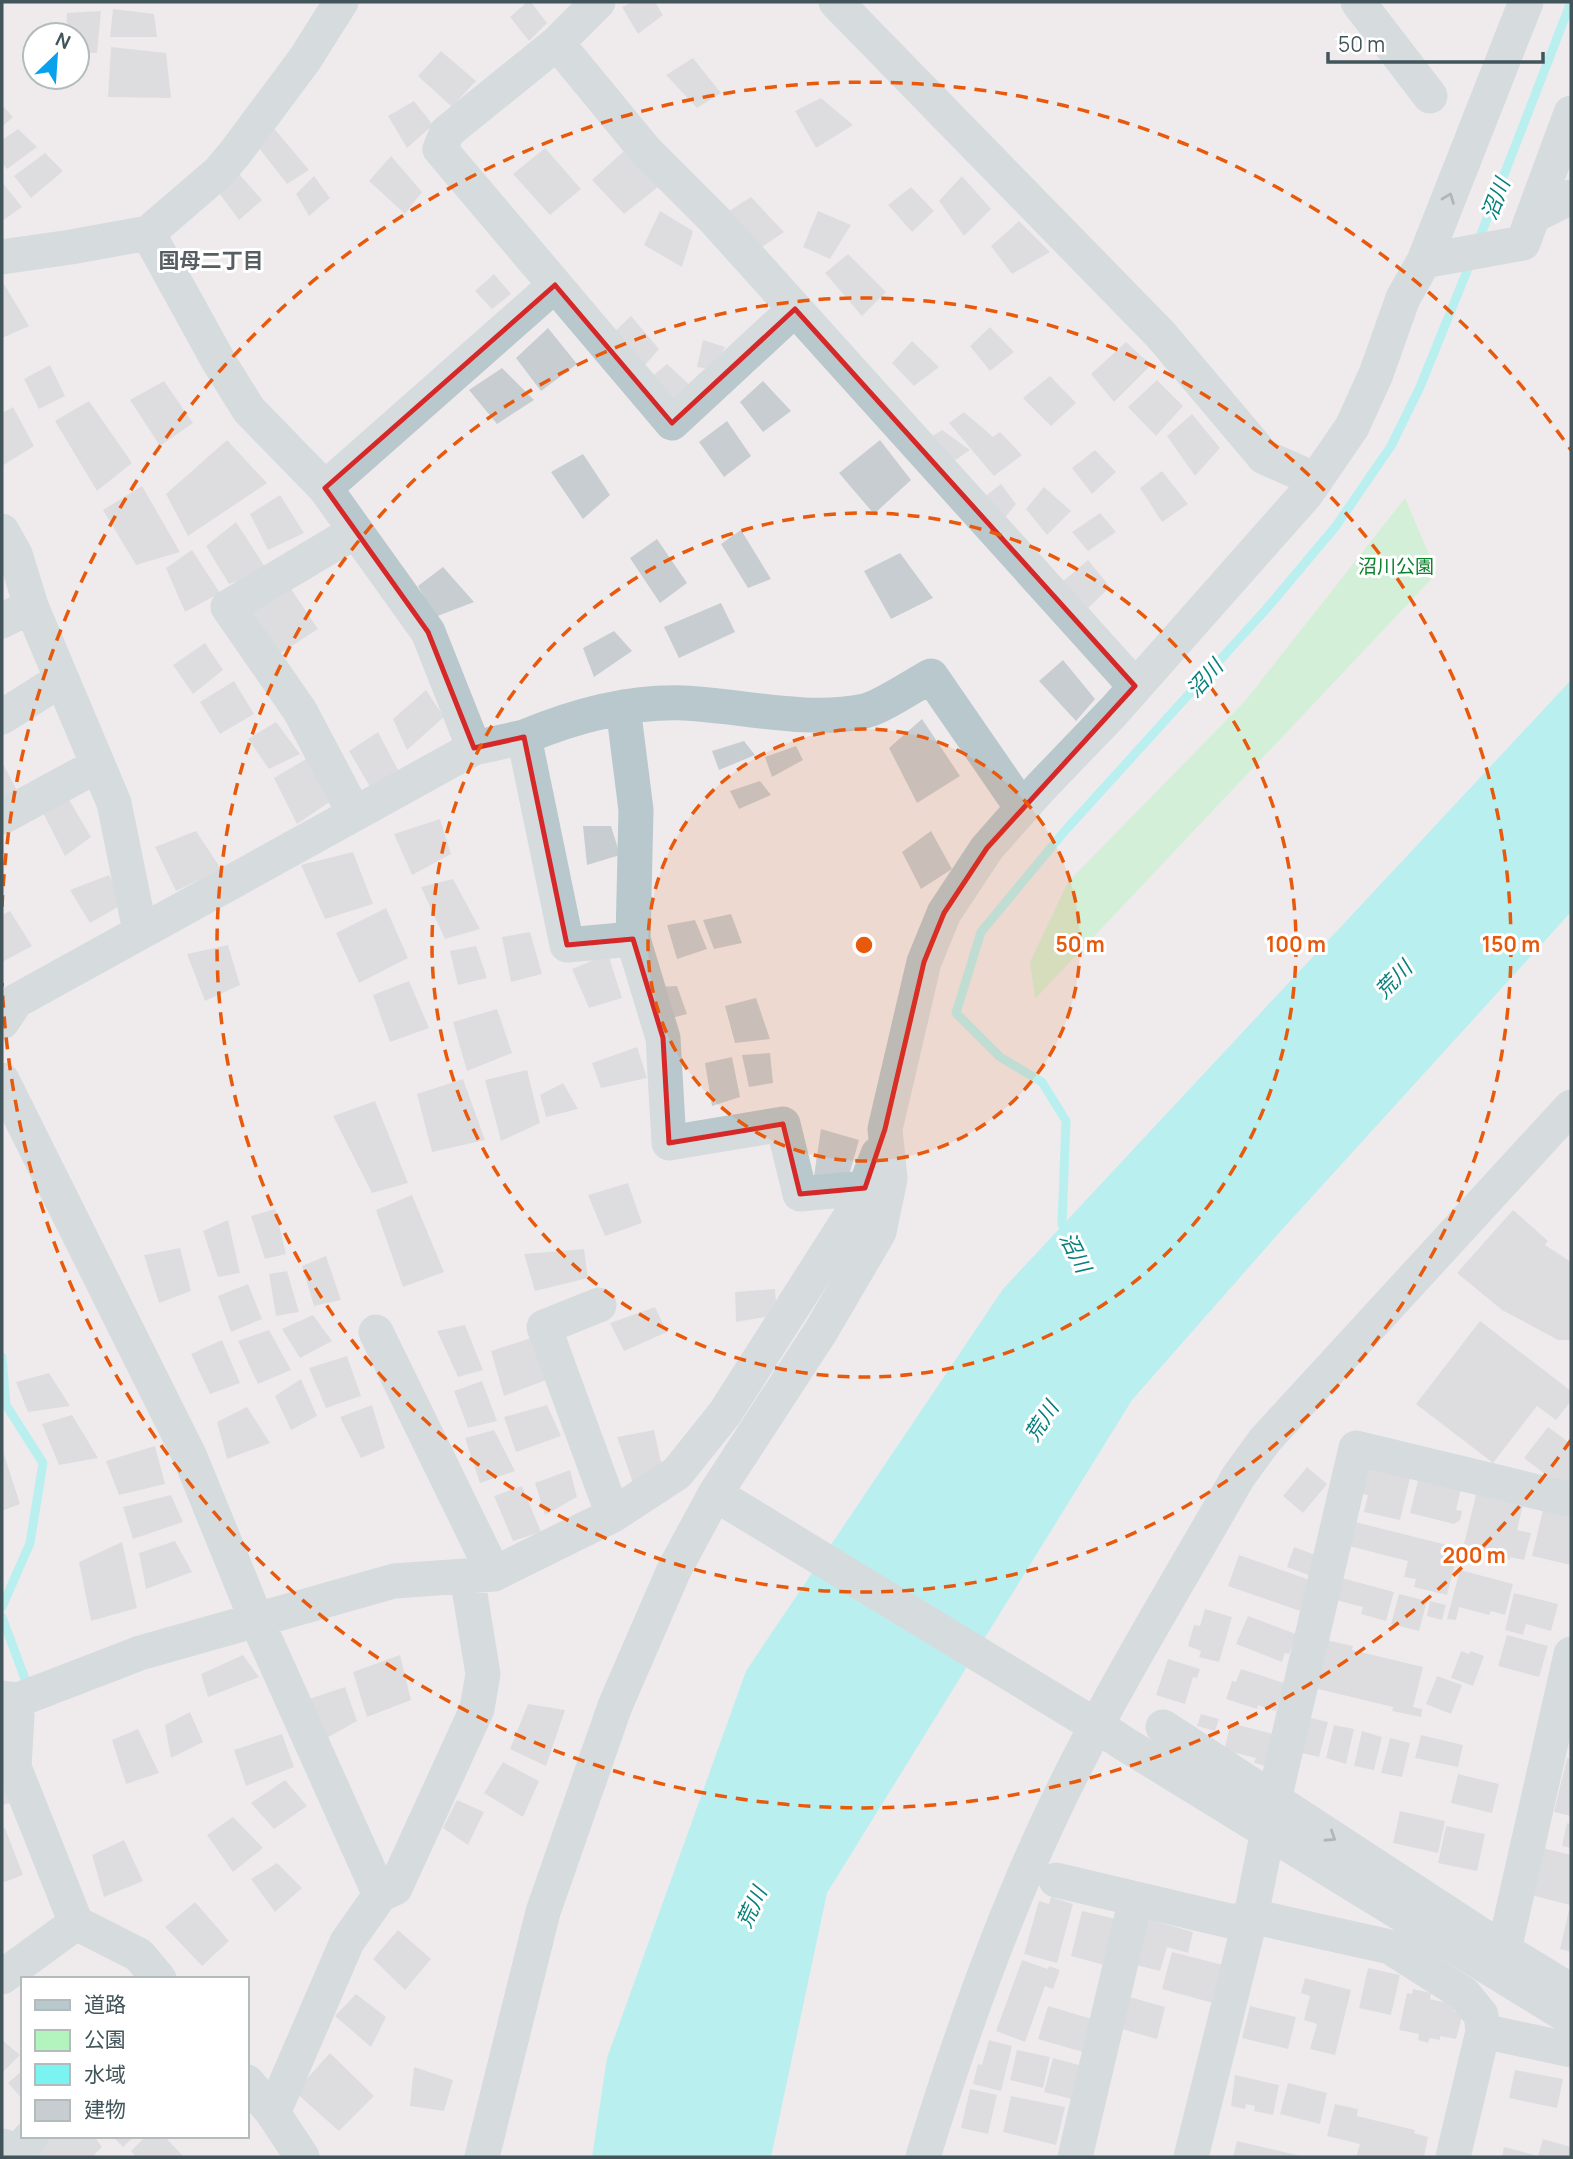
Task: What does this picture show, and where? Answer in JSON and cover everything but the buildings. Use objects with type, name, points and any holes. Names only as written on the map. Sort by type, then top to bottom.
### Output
[{"type":"street","points":[[2,257],[148,233],[219,172],[235,153],[304,59],[341,2]]},
{"type":"street","points":[[597,2],[557,43],[447,132],[440,149],[672,423],[795,309]]},
{"type":"street","points":[[836,2],[1161,335],[1264,457],[1316,480]]},
{"type":"street","points":[[157,1977],[139,1955],[76,1923],[14,1767],[22,1696],[140,1653],[394,1581],[481,1575],[613,1515],[677,1473],[725,1413],[859,1203],[874,1168],[885,1129],[924,962],[944,913],[987,848],[1135,687],[1306,494],[1352,427],[1376,374],[1403,298],[1424,261],[1526,2]]},
{"type":"street","points":[[1374,8],[1430,96]]},
{"type":"street","points":[[557,43],[645,150],[714,219],[1135,687]]},
{"type":"street","points":[[1528,229],[1571,113]]},
{"type":"street","points":[[1424,261],[1528,229],[1571,197]]},
{"type":"street","points":[[148,233],[219,362],[249,410],[325,488],[428,632],[474,748]]},
{"type":"street","points":[[325,488],[555,285]]},
{"type":"street","points":[[2,531],[15,554],[16,613],[62,679],[114,803],[140,931]]},
{"type":"street","points":[[354,813],[300,711],[228,607],[356,531]]},
{"type":"street","points":[[2,1021],[16,1001],[474,748],[524,737],[570,718],[623,707],[682,703],[822,715],[868,710],[931,676],[1022,808]]},
{"type":"street","points":[[2,717],[62,679]]},
{"type":"street","points":[[623,707],[636,810],[633,939],[663,1038],[669,1143],[783,1124],[800,1194],[866,1188]]},
{"type":"street","points":[[524,737],[567,945],[633,939]]},
{"type":"street","points":[[2,817],[98,765]]},
{"type":"street","points":[[2,1080],[190,1457],[256,1619],[380,1895]]},
{"type":"street","points":[[923,2157],[949,2071],[1014,1900],[1049,1819],[1097,1727],[1238,1477],[1265,1440],[1571,1107]]},
{"type":"street","points":[[482,2157],[543,1912],[615,1706],[674,1570],[728,1501],[821,1331],[879,1232],[890,1179],[885,1129]]},
{"type":"street","points":[[599,1305],[544,1327],[613,1515]]},
{"type":"street","points":[[277,2104],[347,1942],[380,1895],[395,1888],[477,1709],[483,1674],[481,1575],[376,1332]]},
{"type":"street","points":[[1191,2157],[1251,1916],[1274,1800],[1356,1448],[1571,1500]]},
{"type":"street","points":[[728,1501],[1571,2018]]},
{"type":"street","points":[[1504,1951],[1571,1654]]},
{"type":"street","points":[[1163,1727],[1504,1951],[1571,1991]]},
{"type":"street","points":[[1056,1880],[1234,1923],[1251,1916],[1390,1947],[1464,1994],[1481,2015],[1483,2031],[1452,2157]]},
{"type":"street","points":[[1075,2157],[1136,1899]]},
{"type":"street","points":[[2,1977],[76,1923]]},
{"type":"street","points":[[1483,2031],[1571,2050]]},
{"type":"street","points":[[248,2083],[277,2104],[302,2157]]},
{"type":"street","points":[[2,2146],[18,2151],[30,2138]]},
{"type":"highlighted area","points":[[555,285],[672,423],[795,309],[1135,686],[987,848],[944,913],[924,962],[885,1129],[865,1188],[800,1194],[783,1124],[669,1143],[663,1038],[633,939],[567,945],[524,737],[474,748],[428,632],[325,488]]},
{"type":"green space","name":"沼川公園","points":[[1405,498],[1437,573],[1035,999],[1030,962],[1068,882],[1245,701]]},
{"type":"water","name":"荒川","points":[[1571,680],[1571,912],[1279,1233],[1132,1400],[827,1893],[771,2157],[592,2157],[607,2058],[746,1671],[1003,1289]]},
{"type":"waterway","name":"沼川","points":[[1478,242],[1571,2]]},
{"type":"waterway","name":"沼川","points":[[1067,1234],[1062,1224],[1066,1121],[1042,1082],[1000,1057],[956,1013],[981,932],[1063,833],[1268,607],[1336,526],[1391,446],[1420,387],[1471,261]]},
{"type":"waterway","points":[[2,1357],[6,1405],[43,1463],[30,1543],[2,1607]]},
{"type":"waterway","points":[[2,1617],[28,1687]]},
{"type":"district","name":"国母二丁目","points":[[211,260]]}]
